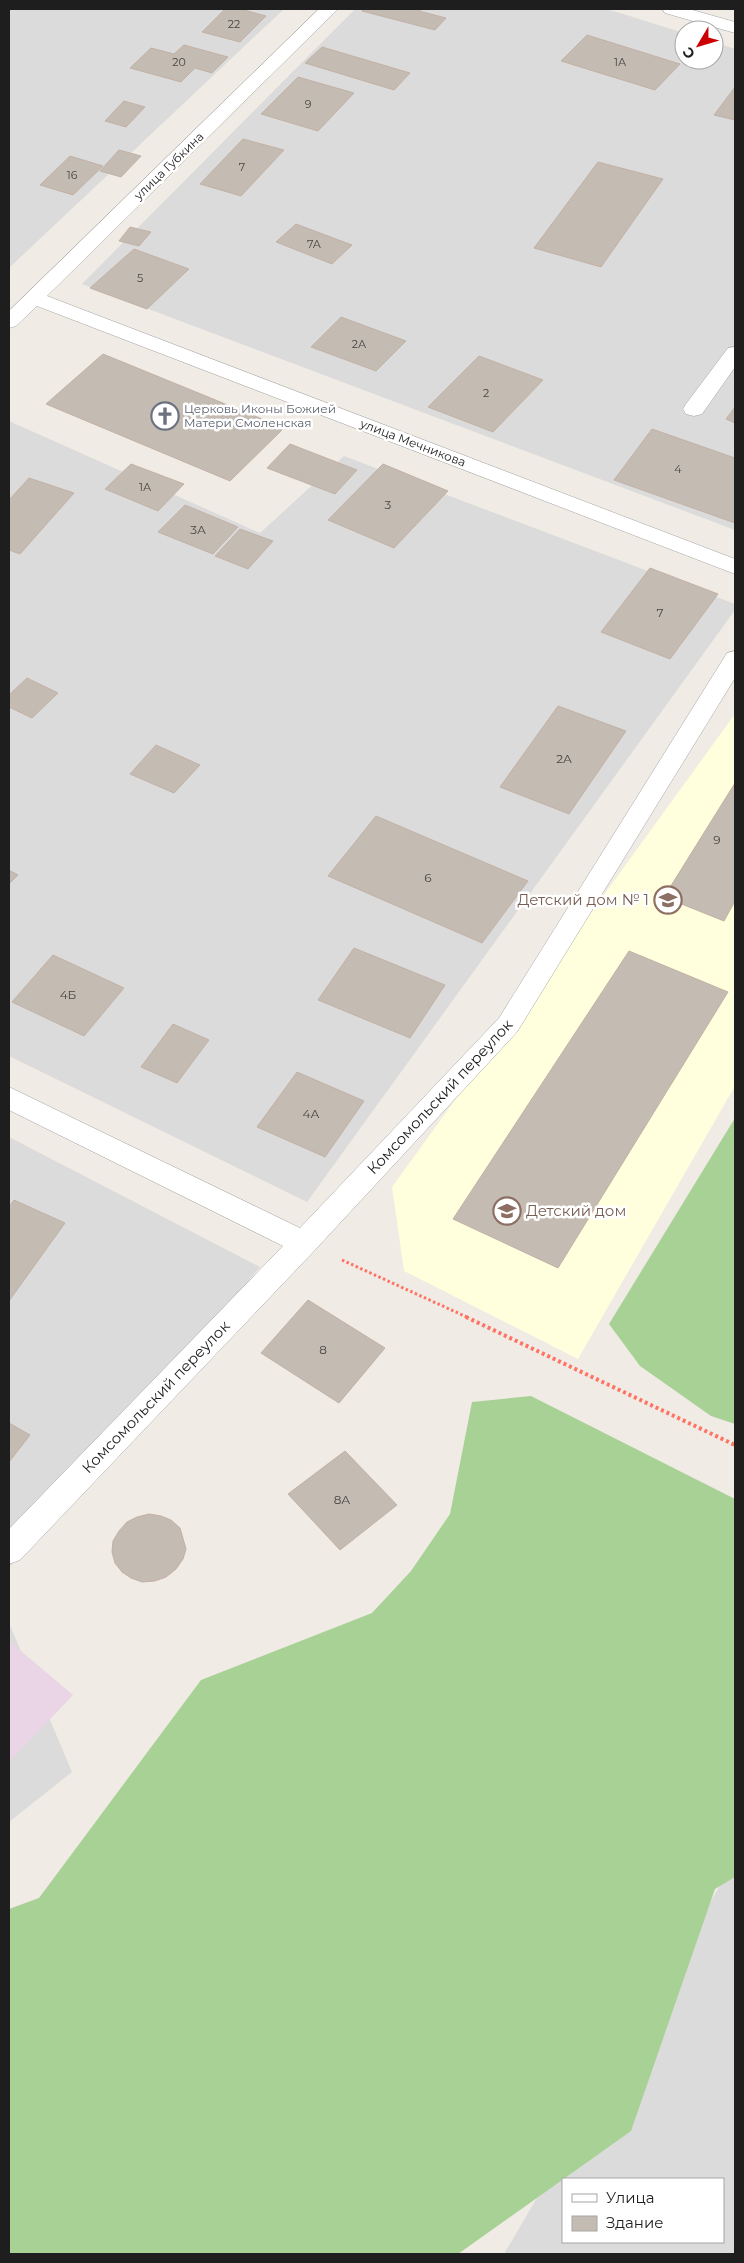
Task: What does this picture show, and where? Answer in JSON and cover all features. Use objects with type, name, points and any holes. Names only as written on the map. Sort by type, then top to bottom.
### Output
[{"type":"street","name":"улица Губкина","points":[[9,322],[329,9]]},
{"type":"street","points":[[671,9],[735,28]]},
{"type":"street","name":"улица Мечникова","points":[[34,298],[735,567]]},
{"type":"street","points":[[694,409],[735,353]]},
{"type":"street","name":"Комсомольский переулок","points":[[9,1550],[304,1243],[508,1025],[735,659]]},
{"type":"street","points":[[9,1098],[304,1243]]},
{"type":"path","points":[[304,1243],[474,1320],[735,1445]]},
{"type":"shaded area","points":[[9,9],[284,9],[9,268]]},
{"type":"shaded area","points":[[355,9],[607,9],[674,30],[674,70],[724,70],[724,45],[735,49],[735,530],[82,284]]},
{"type":"shaded area","points":[[9,421],[260,533],[344,456],[735,604],[735,610],[307,1202],[9,1056]]},
{"type":"shaded area","name":"Детский дом № 1","points":[[735,714],[735,1086],[578,1359],[404,1271],[392,1187]]},
{"type":"shaded area","points":[[9,1137],[260,1267],[9,1568]]},
{"type":"shaded area","points":[[9,1623],[72,1772],[9,1822]]},
{"type":"shaded area","points":[[9,1641],[73,1695],[9,1762]]},
{"type":"shaded area","points":[[735,1860],[735,2254],[504,2254]]},
{"type":"green space","points":[[735,1118],[735,1424],[711,1416],[640,1366],[609,1324]]},
{"type":"green space","points":[[531,1396],[735,1499],[735,1877],[715,1889],[631,2131],[565,2178],[562,2178],[562,2180],[458,2254],[9,2254],[9,1909],[39,1898],[201,1680],[372,1613],[411,1571],[450,1514],[472,1402]]},
{"type":"building","points":[[225,9],[240,9],[266,16],[240,42],[202,32]]},
{"type":"building","points":[[365,9],[422,9],[419,11],[446,18],[435,30],[362,11]]},
{"type":"building","points":[[587,35],[674,62],[674,70],[655,90],[561,61]]},
{"type":"building","points":[[184,45],[228,57],[212,73],[195,68],[181,82],[130,68],[151,48],[174,54]]},
{"type":"building","points":[[322,47],[410,73],[394,90],[305,63]]},
{"type":"building","points":[[298,77],[354,93],[318,131],[261,114]]},
{"type":"building","points":[[735,87],[735,120],[714,115]]},
{"type":"building","points":[[124,101],[145,107],[126,127],[105,121]]},
{"type":"building","points":[[243,139],[284,150],[241,196],[200,184]]},
{"type":"building","points":[[119,150],[141,156],[121,177],[100,171]]},
{"type":"building","points":[[70,156],[103,166],[73,195],[40,185]]},
{"type":"building","points":[[598,162],[663,179],[601,267],[534,248]]},
{"type":"building","points":[[296,224],[352,245],[332,264],[276,242]]},
{"type":"building","points":[[130,227],[151,232],[139,246],[119,241]]},
{"type":"building","points":[[134,249],[189,269],[147,309],[90,288]]},
{"type":"building","points":[[341,317],[406,341],[376,371],[311,347]]},
{"type":"building","name":"Церковь Иконы Божией Матери Смоленская","points":[[103,354],[284,428],[230,481],[46,404]]},
{"type":"building","points":[[479,356],[543,380],[493,432],[428,407]]},
{"type":"building","points":[[735,407],[735,423],[726,419]]},
{"type":"building","points":[[652,429],[735,458],[735,523],[614,480]]},
{"type":"building","points":[[290,444],[357,470],[335,494],[267,468]]},
{"type":"building","points":[[131,464],[184,484],[158,511],[105,489]]},
{"type":"building","points":[[383,464],[448,491],[394,548],[328,520]]},
{"type":"building","points":[[29,478],[74,493],[20,554],[9,550],[9,500]]},
{"type":"building","points":[[185,505],[238,527],[213,554],[158,532]]},
{"type":"building","points":[[240,529],[273,541],[248,569],[215,556]]},
{"type":"building","points":[[650,568],[718,594],[670,659],[601,632]]},
{"type":"building","points":[[27,678],[58,693],[32,718],[9,707],[9,695]]},
{"type":"building","points":[[558,706],[626,731],[569,814],[500,787]]},
{"type":"building","points":[[156,745],[200,765],[174,793],[130,774]]},
{"type":"building","points":[[735,783],[735,901],[724,921],[664,897]]},
{"type":"building","points":[[376,816],[528,881],[482,943],[328,876]]},
{"type":"building","points":[[9,870],[18,875],[9,884]]},
{"type":"building","points":[[354,948],[445,985],[410,1038],[318,1000]]},
{"type":"building","points":[[629,951],[728,992],[558,1268],[453,1219]]},
{"type":"building","points":[[53,955],[124,988],[84,1036],[12,1002]]},
{"type":"building","points":[[173,1024],[209,1040],[177,1083],[141,1067]]},
{"type":"building","points":[[297,1072],[364,1101],[325,1157],[257,1127]]},
{"type":"building","points":[[14,1200],[65,1223],[9,1301],[9,1207]]},
{"type":"building","points":[[308,1300],[385,1348],[339,1403],[261,1353]]},
{"type":"building","points":[[9,1423],[30,1435],[9,1462]]},
{"type":"building","points":[[345,1451],[397,1505],[340,1550],[288,1494]]},
{"type":"building","points":[[149,1514],[171,1520],[180,1528],[186,1549],[183,1559],[176,1569],[166,1577],[155,1581],[142,1582],[122,1572],[115,1563],[112,1552],[113,1541],[127,1522]]},
{"type":"place","name":"Церковь Иконы Божией Матери Смоленская","points":[[165,416]]},
{"type":"place","name":"Детский дом № 1","points":[[668,900]]},
{"type":"place","name":"Детский дом","points":[[507,1211]]}]
